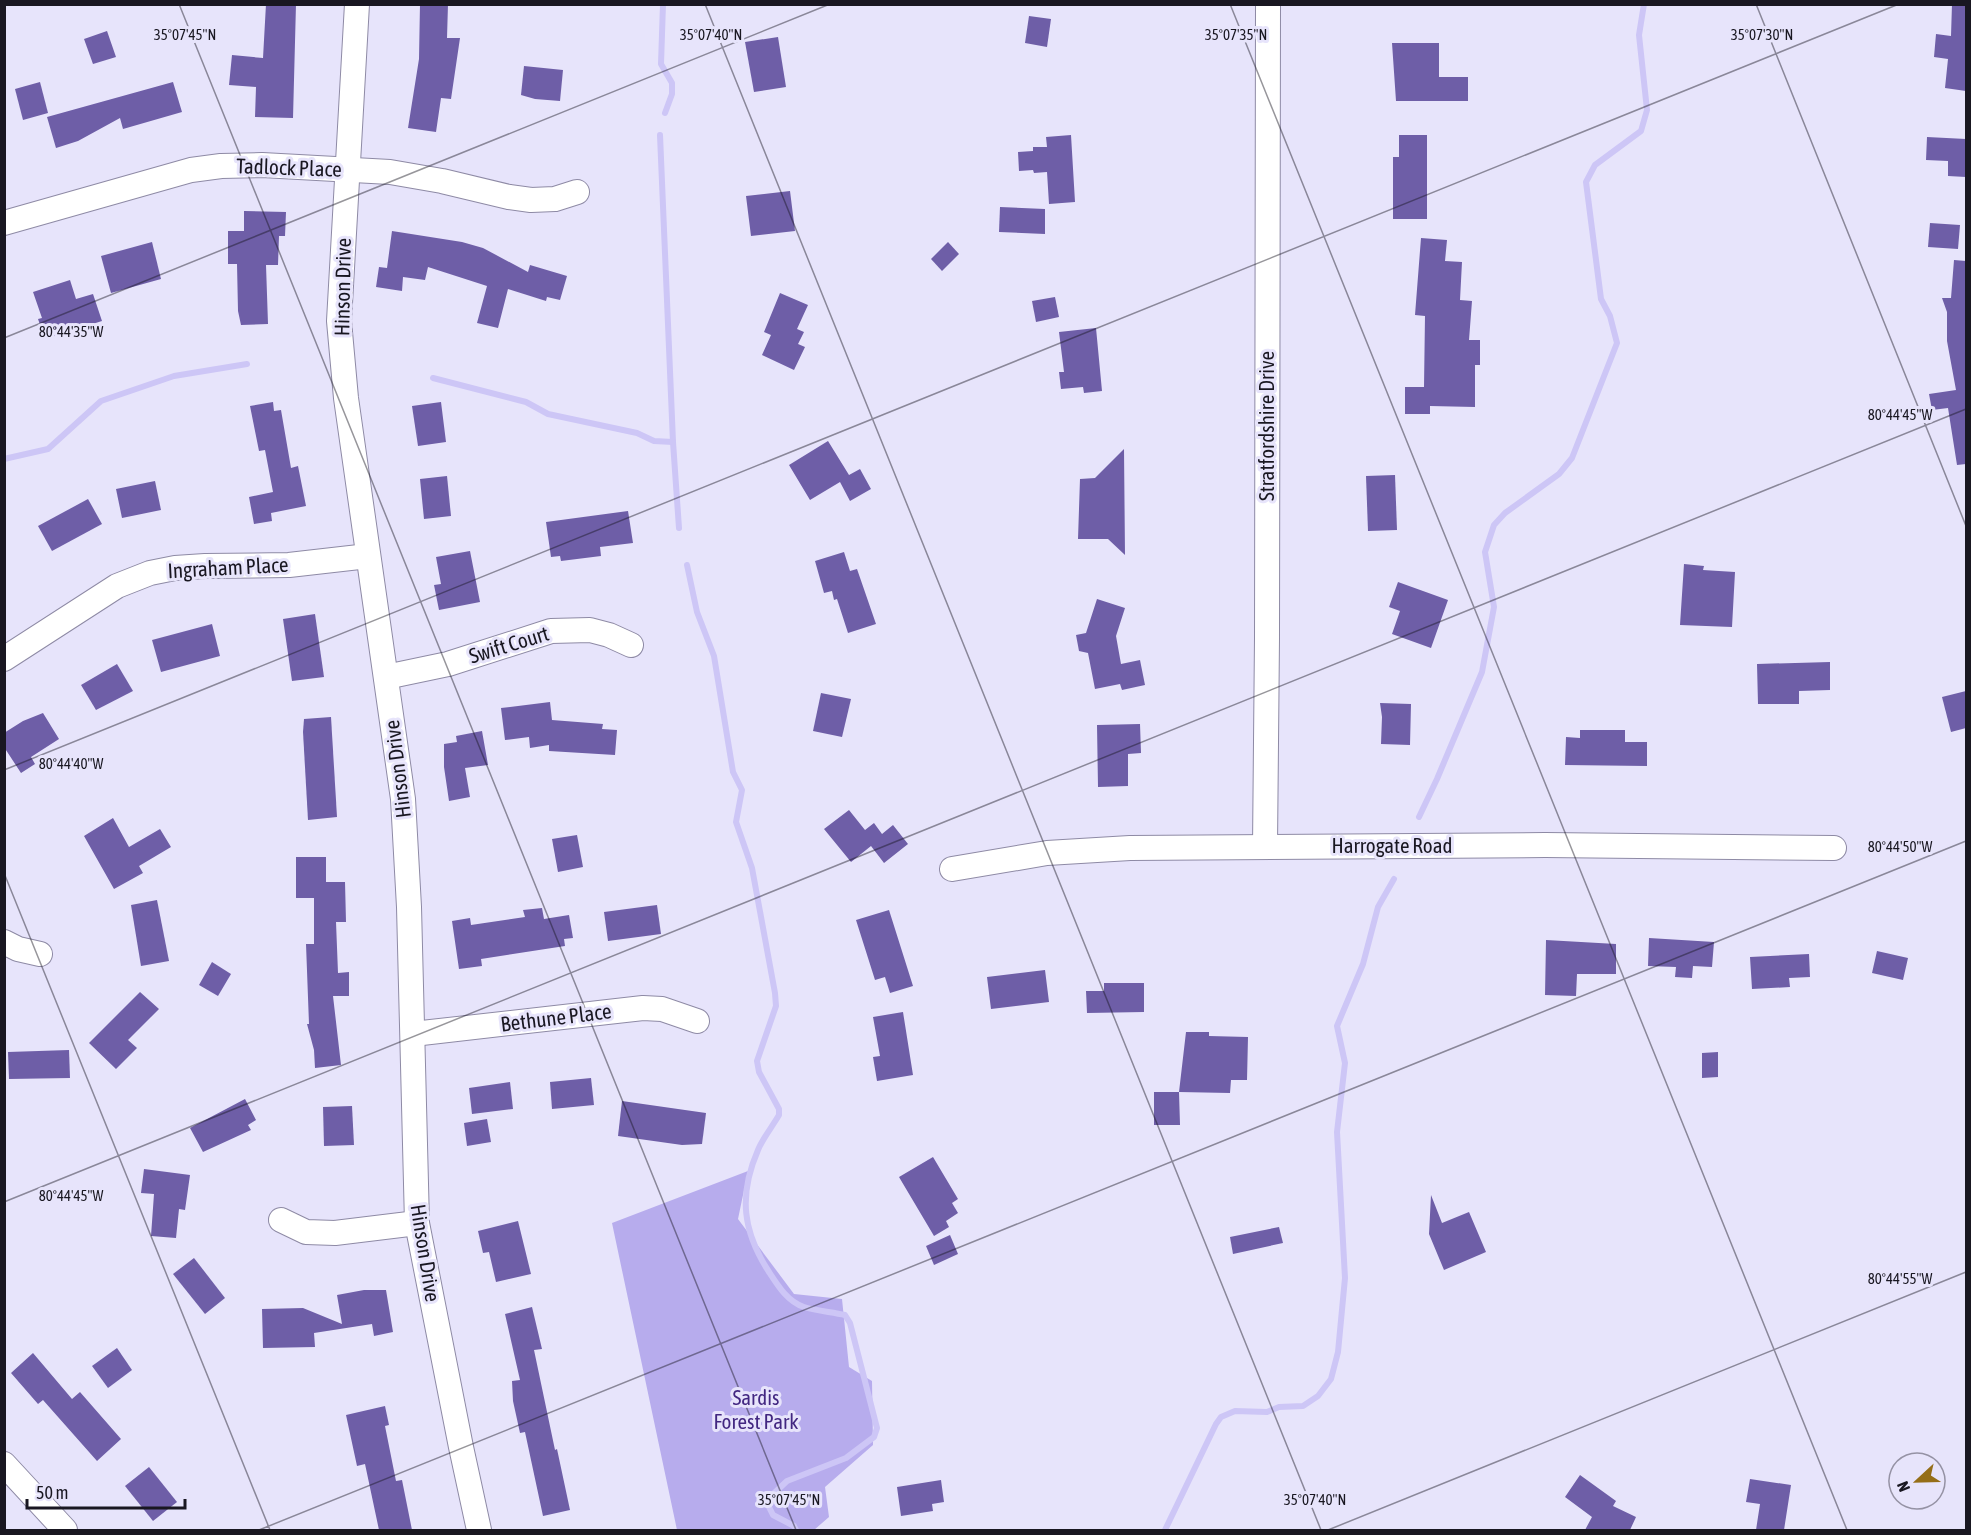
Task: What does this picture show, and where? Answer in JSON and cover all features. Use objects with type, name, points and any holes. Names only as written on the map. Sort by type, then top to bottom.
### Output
[{"type":"street","name":"Hinson Drive","points":[[357,4],[339,321],[346,398],[403,800],[413,1034],[417,1223],[458,1436],[479,1530]]},
{"type":"street","name":"Stratfordshire Drive","points":[[1264,847],[1267,638],[1268,4]]},
{"type":"street","name":"Tadlock Place","points":[[4,223],[192,170],[221,166],[262,165],[390,172],[531,200],[555,199],[577,192]]},
{"type":"street","name":"Ingraham Place","points":[[4,659],[117,586],[150,573],[175,568],[289,565],[368,556]]},
{"type":"street","name":"Swift Court","points":[[386,677],[448,664],[551,631],[590,630],[609,635],[630,645]]},
{"type":"street","name":"Harrogate Road","points":[[952,869],[1047,853],[1130,848],[1545,845],[1834,848]]},
{"type":"street","points":[[4,942],[18,949],[40,954]]},
{"type":"street","name":"Bethune Place","points":[[413,1034],[643,1008],[662,1010],[698,1021]]},
{"type":"street","points":[[281,1220],[306,1232],[335,1233],[417,1223]]},
{"type":"street","points":[[4,1464],[65,1530]]},
{"type":"green space","name":"Sardis Forest Park","points":[[748,1171],[738,1219],[794,1294],[842,1299],[849,1367],[872,1381],[873,1445],[825,1487],[829,1517],[814,1530],[677,1530],[612,1223]]},
{"type":"building","points":[[266,4],[296,4],[293,118],[255,117],[256,87],[229,85],[232,55],[263,58]]},
{"type":"building","points":[[420,4],[448,4],[447,38],[460,38],[451,99],[441,98],[436,132],[408,128],[419,59]]},
{"type":"building","points":[[1952,4],[1966,4],[1966,91],[1945,88],[1948,59],[1934,57],[1936,34],[1951,36]]},
{"type":"building","points":[[1029,16],[1051,19],[1047,47],[1025,43]]},
{"type":"building","points":[[107,31],[116,57],[93,64],[84,39]]},
{"type":"building","points":[[778,37],[786,87],[754,92],[745,42]]},
{"type":"building","points":[[1392,43],[1439,43],[1439,77],[1468,77],[1468,101],[1396,101]]},
{"type":"building","points":[[524,66],[563,70],[560,101],[535,99],[521,95]]},
{"type":"building","points":[[40,82],[48,113],[23,120],[15,89]]},
{"type":"building","points":[[173,82],[182,112],[123,129],[120,118],[78,141],[56,148],[47,117]]},
{"type":"building","points":[[1071,135],[1075,202],[1049,204],[1047,172],[1019,171],[1018,152],[1033,151],[1033,147],[1047,147],[1046,137]]},
{"type":"building","points":[[1399,135],[1427,135],[1427,219],[1393,219],[1393,157],[1399,157]]},
{"type":"building","points":[[1927,137],[1966,139],[1966,177],[1948,176],[1948,161],[1926,160]]},
{"type":"building","points":[[790,191],[795,231],[751,236],[746,196]]},
{"type":"building","points":[[1000,207],[1045,209],[1045,234],[999,232]]},
{"type":"building","points":[[244,211],[286,212],[285,236],[279,236],[278,265],[266,265],[268,324],[241,325],[238,311],[237,264],[228,264],[228,231],[244,231]]},
{"type":"building","points":[[1930,223],[1960,225],[1958,249],[1928,247]]},
{"type":"building","points":[[392,231],[462,242],[483,248],[528,272],[530,265],[567,276],[560,300],[547,297],[546,301],[508,289],[498,328],[477,323],[487,286],[428,267],[425,280],[403,277],[402,291],[376,287],[379,267],[387,268]]},
{"type":"building","points":[[1421,238],[1447,240],[1445,261],[1462,262],[1460,300],[1472,301],[1469,340],[1480,340],[1480,365],[1475,365],[1475,407],[1430,406],[1430,414],[1405,414],[1405,387],[1424,387],[1425,316],[1415,315]]},
{"type":"building","points":[[152,242],[161,279],[111,293],[101,256]]},
{"type":"building","points":[[948,242],[959,254],[942,271],[931,259]]},
{"type":"building","points":[[1954,260],[1966,261],[1966,464],[1957,465],[1948,408],[1932,410],[1929,394],[1956,390],[1947,341],[1947,312],[1942,298],[1951,298]]},
{"type":"building","points":[[70,280],[76,299],[93,294],[102,321],[45,339],[38,319],[42,318],[33,292]]},
{"type":"building","points":[[780,293],[808,305],[797,329],[804,332],[798,344],[805,347],[794,370],[762,355],[771,335],[764,332]]},
{"type":"building","points":[[1055,297],[1059,317],[1036,322],[1032,301]]},
{"type":"building","points":[[1096,328],[1102,391],[1084,393],[1083,387],[1061,389],[1059,372],[1064,372],[1059,332]]},
{"type":"building","points":[[273,402],[274,411],[281,410],[291,468],[298,466],[306,506],[271,513],[272,521],[254,524],[249,497],[273,492],[265,450],[259,451],[250,406]]},
{"type":"building","points":[[441,402],[446,442],[418,446],[412,406]]},
{"type":"building","points":[[828,441],[849,475],[860,469],[871,489],[850,501],[840,482],[810,500],[789,465]]},
{"type":"building","points":[[1124,449],[1125,555],[1108,539],[1078,539],[1080,479],[1095,478]]},
{"type":"building","points":[[1395,475],[1397,530],[1368,531],[1366,476]]},
{"type":"building","points":[[447,476],[451,516],[424,519],[420,479]]},
{"type":"building","points":[[155,481],[161,510],[122,518],[116,489]]},
{"type":"building","points":[[88,499],[102,524],[52,551],[38,526]]},
{"type":"building","points":[[628,511],[633,543],[600,547],[601,556],[561,561],[560,556],[551,557],[546,522]]},
{"type":"building","points":[[470,551],[480,602],[439,610],[434,585],[441,584],[436,557]]},
{"type":"building","points":[[844,552],[850,571],[857,569],[876,624],[848,633],[837,599],[834,600],[832,591],[824,593],[815,561]]},
{"type":"building","points":[[1684,564],[1704,566],[1703,570],[1735,572],[1732,627],[1680,625]]},
{"type":"building","points":[[1398,582],[1448,600],[1431,648],[1392,634],[1400,611],[1389,607]]},
{"type":"building","points":[[1097,599],[1125,608],[1116,636],[1121,664],[1140,660],[1145,685],[1122,690],[1120,684],[1095,689],[1088,653],[1079,651],[1076,635],[1086,633]]},
{"type":"building","points":[[315,614],[324,677],[292,681],[283,619]]},
{"type":"building","points":[[212,624],[220,656],[161,672],[152,640]]},
{"type":"building","points":[[1830,662],[1830,690],[1799,691],[1799,704],[1758,704],[1757,664]]},
{"type":"building","points":[[117,664],[133,691],[96,710],[81,685]]},
{"type":"building","points":[[1966,691],[1966,728],[1951,732],[1942,697]]},
{"type":"building","points":[[821,693],[851,699],[842,737],[813,731]]},
{"type":"building","points":[[550,702],[552,720],[603,724],[602,729],[617,730],[615,755],[549,751],[549,745],[530,748],[529,737],[505,740],[501,708]]},
{"type":"building","points":[[1380,703],[1411,704],[1410,745],[1381,744]]},
{"type":"building","points":[[43,713],[59,739],[31,757],[35,764],[21,773],[4,747],[4,733],[23,721]]},
{"type":"building","points":[[331,717],[337,817],[308,820],[304,719]]},
{"type":"building","points":[[1140,724],[1141,753],[1128,754],[1128,786],[1098,787],[1097,725]]},
{"type":"building","points":[[1580,730],[1625,730],[1625,742],[1647,742],[1647,766],[1565,765],[1566,737],[1580,738]]},
{"type":"building","points":[[482,731],[488,765],[465,768],[470,797],[449,801],[444,767],[444,744],[457,742],[456,736]]},
{"type":"building","points":[[849,810],[865,830],[874,823],[882,834],[893,825],[908,844],[884,863],[871,846],[851,862],[824,829]]},
{"type":"building","points":[[113,818],[129,847],[160,829],[171,847],[139,866],[143,873],[114,889],[84,836]]},
{"type":"building","points":[[577,835],[583,867],[558,872],[552,839]]},
{"type":"building","points":[[296,857],[326,857],[326,882],[345,882],[346,922],[336,922],[338,973],[349,972],[349,996],[333,996],[341,1065],[315,1068],[314,1050],[307,1024],[309,1024],[306,944],[314,944],[314,898],[296,898]]},
{"type":"building","points":[[157,900],[169,961],[141,966],[131,905]]},
{"type":"building","points":[[657,905],[661,934],[608,941],[604,912]]},
{"type":"building","points":[[542,908],[544,919],[569,915],[573,938],[564,939],[565,946],[481,959],[482,966],[459,969],[452,921],[470,918],[471,925],[525,917],[523,910]]},
{"type":"building","points":[[889,910],[913,986],[890,993],[885,977],[875,980],[856,920]]},
{"type":"building","points":[[1649,938],[1714,942],[1712,967],[1693,966],[1692,978],[1675,977],[1676,967],[1648,966]]},
{"type":"building","points":[[1546,940],[1616,944],[1616,974],[1577,974],[1576,996],[1545,995]]},
{"type":"building","points":[[1877,951],[1908,958],[1903,980],[1872,973]]},
{"type":"building","points":[[1809,954],[1810,977],[1789,978],[1790,987],[1752,989],[1750,957]]},
{"type":"building","points":[[212,962],[231,974],[218,996],[199,985]]},
{"type":"building","points":[[1045,970],[1049,1002],[991,1009],[987,977]]},
{"type":"building","points":[[1104,983],[1144,983],[1144,1012],[1087,1013],[1086,991],[1104,991]]},
{"type":"building","points":[[140,992],[159,1009],[128,1040],[137,1048],[116,1069],[89,1043]]},
{"type":"building","points":[[903,1012],[913,1075],[877,1081],[873,1057],[880,1056],[873,1017]]},
{"type":"building","points":[[1186,1032],[1209,1032],[1209,1036],[1248,1037],[1247,1080],[1231,1080],[1230,1093],[1179,1092]]},
{"type":"building","points":[[69,1050],[70,1078],[9,1079],[8,1052]]},
{"type":"building","points":[[1718,1052],[1718,1077],[1702,1078],[1702,1053]]},
{"type":"building","points":[[591,1078],[594,1105],[552,1109],[550,1082]]},
{"type":"building","points":[[510,1082],[513,1109],[472,1114],[469,1088]]},
{"type":"building","points":[[1154,1092],[1179,1092],[1180,1125],[1154,1125]]},
{"type":"building","points":[[245,1099],[256,1120],[248,1125],[251,1130],[203,1152],[190,1128]]},
{"type":"building","points":[[622,1101],[706,1113],[702,1144],[682,1145],[618,1136]]},
{"type":"building","points":[[352,1106],[354,1145],[324,1146],[323,1107]]},
{"type":"building","points":[[487,1119],[491,1142],[467,1146],[464,1123]]},
{"type":"building","points":[[933,1157],[958,1199],[952,1203],[958,1213],[946,1221],[949,1227],[934,1236],[899,1177]]},
{"type":"building","points":[[144,1169],[190,1175],[185,1210],[179,1209],[176,1238],[151,1236],[154,1194],[141,1193]]},
{"type":"building","points":[[1431,1195],[1442,1223],[1469,1212],[1486,1252],[1444,1270],[1429,1234]]},
{"type":"building","points":[[518,1221],[531,1274],[496,1282],[489,1252],[483,1253],[478,1231]]},
{"type":"building","points":[[1279,1227],[1283,1243],[1233,1254],[1230,1237]]},
{"type":"building","points":[[950,1235],[958,1254],[934,1265],[926,1246]]},
{"type":"building","points":[[194,1258],[225,1298],[205,1314],[173,1274]]},
{"type":"building","points":[[364,1290],[386,1290],[393,1332],[374,1336],[372,1324],[314,1333],[315,1347],[263,1348],[262,1309],[303,1308],[342,1324],[337,1295]]},
{"type":"building","points":[[532,1307],[542,1349],[534,1350],[570,1510],[543,1516],[525,1432],[520,1433],[513,1401],[512,1381],[520,1380],[505,1314]]},
{"type":"building","points":[[117,1348],[132,1370],[108,1388],[92,1366]]},
{"type":"building","points":[[33,1353],[72,1399],[80,1392],[121,1439],[97,1461],[43,1400],[38,1404],[11,1373]]},
{"type":"building","points":[[385,1406],[389,1425],[385,1426],[396,1481],[402,1480],[412,1530],[379,1530],[365,1464],[357,1466],[346,1415]]},
{"type":"building","points":[[149,1467],[177,1502],[153,1521],[125,1486]]},
{"type":"building","points":[[1580,1475],[1616,1501],[1613,1506],[1636,1517],[1630,1530],[1585,1530],[1592,1517],[1565,1497]]},
{"type":"building","points":[[1750,1479],[1791,1485],[1784,1530],[1756,1530],[1760,1504],[1746,1502]]},
{"type":"building","points":[[941,1480],[944,1502],[932,1504],[933,1511],[901,1516],[897,1487]]},
{"type":"waterway","points":[[663,4],[661,64],[672,83],[672,94],[665,113]]},
{"type":"waterway","points":[[1419,817],[1482,672],[1494,607],[1485,552],[1494,525],[1505,513],[1559,474],[1572,458],[1617,343],[1610,316],[1601,299],[1586,182],[1595,165],[1641,131],[1647,110],[1639,35],[1644,4]]},
{"type":"waterway","points":[[660,135],[673,442],[679,528]]},
{"type":"waterway","points":[[4,459],[48,449],[101,401],[174,376],[247,364]]},
{"type":"waterway","points":[[433,378],[526,402],[548,414],[637,433],[654,441],[673,442]]},
{"type":"waterway","points":[[687,565],[697,612],[714,656],[733,772],[742,790],[736,822],[752,868],[775,993],[776,1006],[757,1061],[759,1072],[779,1109],[779,1115],[760,1146],[752,1167],[746,1198],[749,1228],[760,1257],[776,1283],[788,1297],[804,1307],[845,1315],[850,1323],[877,1428],[874,1437],[846,1458],[787,1481],[770,1497],[768,1505],[773,1515],[794,1526],[796,1530]]},
{"type":"waterway","points":[[1165,1530],[1221,1417],[1235,1411],[1267,1412],[1279,1407],[1303,1406],[1318,1396],[1331,1379],[1338,1352],[1345,1278],[1337,1132],[1345,1063],[1337,1026],[1363,964],[1378,907],[1394,879]]}]
